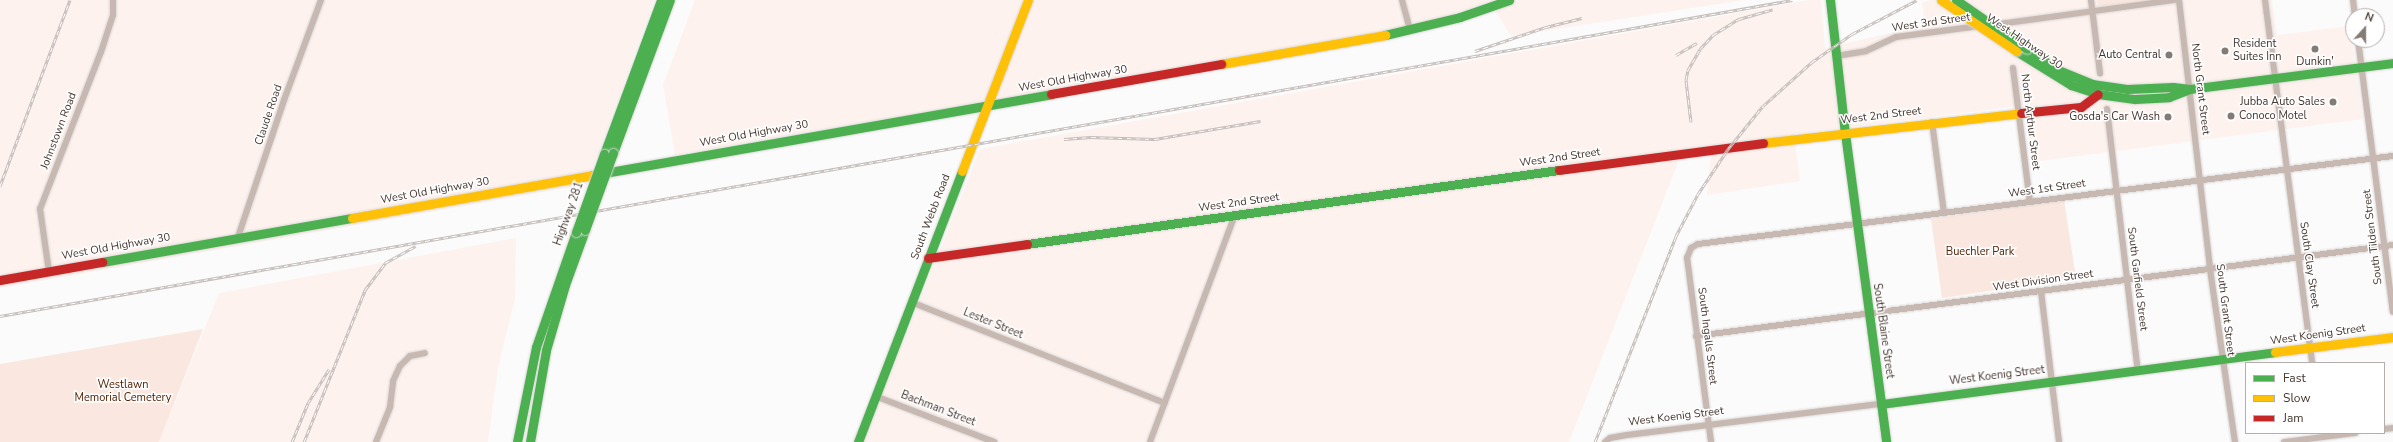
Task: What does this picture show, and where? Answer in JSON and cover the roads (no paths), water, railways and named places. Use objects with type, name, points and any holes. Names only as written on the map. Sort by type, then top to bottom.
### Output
[{"type":"main road","name":"Highway 281","points":[[530,442],[539,382],[549,337],[564,285],[585,230],[661,0]]},
{"type":"main road","name":"Highway 281","points":[[517,442],[522,408],[536,347],[576,232],[609,154],[670,0]]},
{"type":"main road","name":"South Webb Road","points":[[858,442],[1028,0]]},
{"type":"main road","name":"West Old Highway 30","points":[[0,280],[986,106],[1410,29],[1460,17],[1509,0]]},
{"type":"main road","name":"South Blaine Street","points":[[1830,0],[1845,133],[1886,442]]},
{"type":"main road","name":"West Highway 30","points":[[1942,0],[2063,82],[2100,90]]},
{"type":"main road","name":"West Highway 30","points":[[1956,0],[2066,74],[2100,90]]},
{"type":"main road","points":[[2100,90],[2174,87],[2190,89],[2393,63]]},
{"type":"main road","name":"West 2nd Street","points":[[928,258],[1845,133],[1932,122],[2084,107],[2100,90]]},
{"type":"main road","name":"West Koenig Street","points":[[1881,404],[2050,381],[2222,361],[2393,337]]},
{"type":"street","name":"Johnstown Road","points":[[49,272],[40,209],[101,52],[113,14],[113,0]]},
{"type":"street","name":"Claude Road","points":[[238,237],[284,100],[322,0]]},
{"type":"street","points":[[1402,0],[1410,29]]},
{"type":"street","points":[[2091,0],[2100,73]]},
{"type":"street","name":"West 3rd Street","points":[[1836,56],[1866,51],[1896,37],[2175,0]]},
{"type":"street","name":"North Grant Street","points":[[2179,0],[2201,180]]},
{"type":"street","name":"South Clay Street","points":[[2266,0],[2286,169],[2312,362]]},
{"type":"street","name":"South Tilden Street","points":[[2359,48],[2393,312]]},
{"type":"street","name":"North Arthur Street","points":[[2013,68],[2030,202]]},
{"type":"street","name":"South Garfield Street","points":[[2107,109],[2115,190],[2138,371]]},
{"type":"street","points":[[1932,122],[1944,213]]},
{"type":"street","name":"West 1st Street","points":[[1704,244],[2115,190],[2393,156]]},
{"type":"street","name":"South Grant Street","points":[[2201,180],[2210,269],[2222,361],[2235,442]]},
{"type":"street","points":[[1150,442],[1235,215]]},
{"type":"street","name":"South Ingalls Street","points":[[1704,244],[1691,248],[1687,258],[1711,442]]},
{"type":"street","name":"West Division Street","points":[[1696,336],[2393,245]]},
{"type":"street","points":[[2041,291],[2050,381],[2059,442]]},
{"type":"street","name":"Lester Street","points":[[911,302],[1165,403]]},
{"type":"street","points":[[376,442],[390,407],[393,381],[400,366],[410,356],[425,353]]},
{"type":"street","name":"Bachman Street","points":[[875,396],[994,442]]},
{"type":"street","name":"West Koenig Street","points":[[1606,442],[1610,438],[1627,434],[1881,404]]},
{"type":"street","points":[[2284,442],[2346,434]]},
{"type":"railway","points":[[0,186],[70,0]]},
{"type":"railway","points":[[0,316],[1792,0]]},
{"type":"railway","points":[[1595,442],[1676,236],[1698,194],[1728,149],[1763,106],[1812,62],[1852,34],[1917,0]]},
{"type":"railway","points":[[1691,122],[1686,80],[1688,70],[1700,49],[1713,35],[1739,19],[1773,9]]},
{"type":"railway","points":[[1475,51],[1546,27],[1582,18]]},
{"type":"railway","points":[[1676,55],[1697,43]]},
{"type":"railway","points":[[1064,139],[1091,137],[1155,139],[1260,121]]},
{"type":"railway","points":[[304,442],[365,290],[385,263],[416,246]]},
{"type":"railway","points":[[292,442],[308,403],[329,369]]},
{"type":"place","name":"Dunkin'","points":[[2315,49]]},
{"type":"place","name":"Resident Suites Inn","points":[[2225,51]]},
{"type":"place","name":"Auto Central","points":[[2169,55]]},
{"type":"place","name":"Jubba Auto Sales","points":[[2333,102]]},
{"type":"place","name":"Conoco Motel","points":[[2231,116]]},
{"type":"place","name":"Gosda's Car Wash","points":[[2168,117]]},
{"type":"park label","name":"Buechler Park","points":[[1980,252]]},
{"type":"park label","name":"Westlawn Memorial Cemetery","points":[[123,392]]}]
